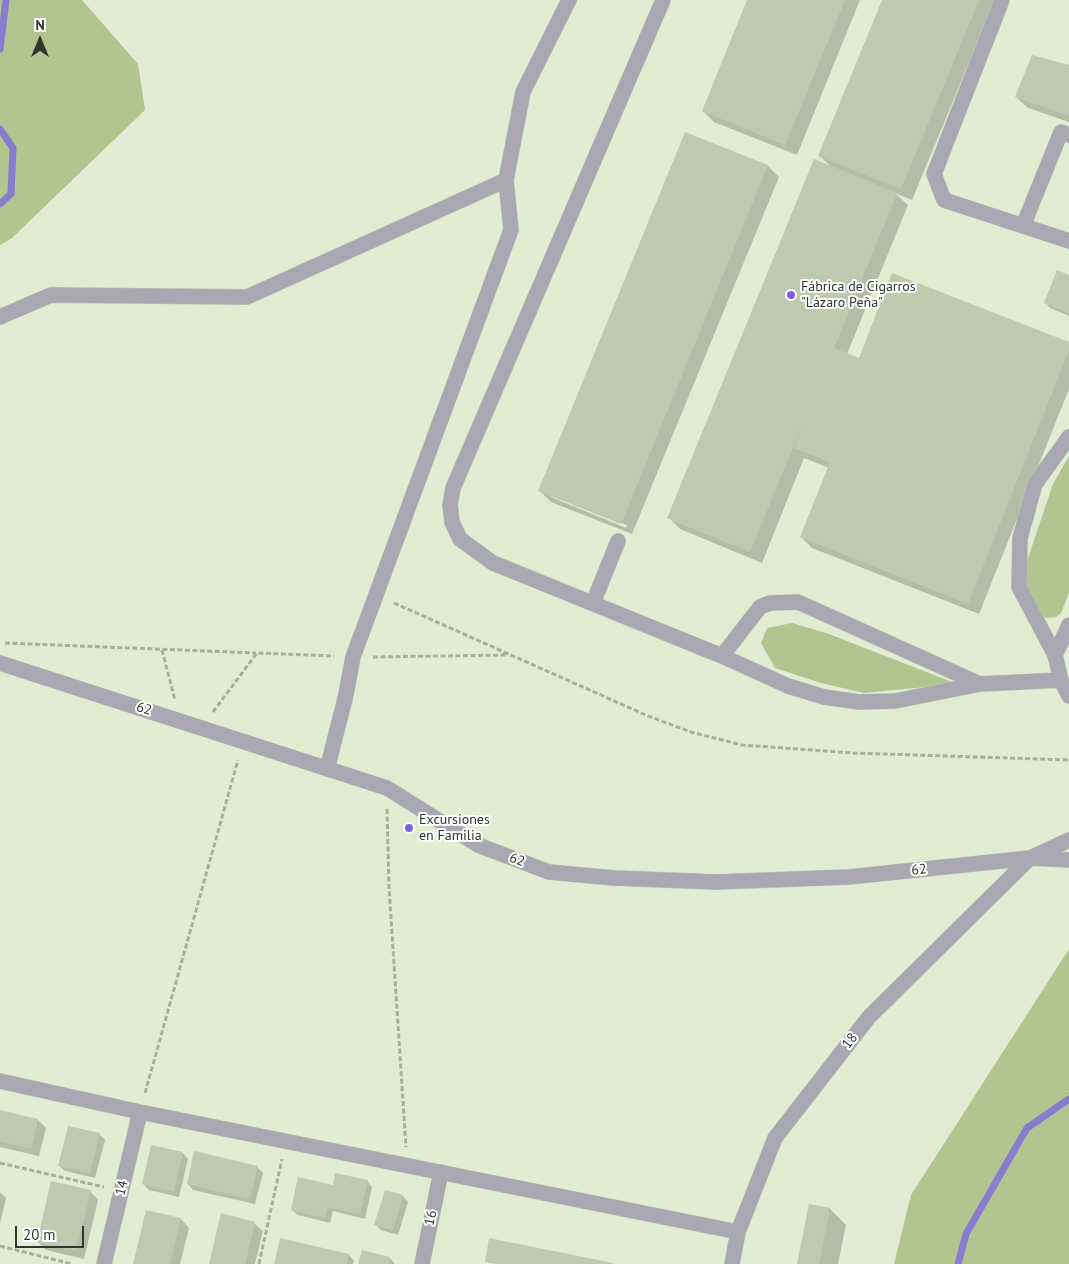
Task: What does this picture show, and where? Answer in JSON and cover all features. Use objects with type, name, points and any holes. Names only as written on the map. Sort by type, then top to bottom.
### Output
[{"type":"street","points":[[326,769],[345,699],[353,657],[511,230],[506,180],[523,92],[570,0]]},
{"type":"street","points":[[663,0],[453,488],[450,505],[452,522],[460,539],[493,563],[722,656],[788,686],[824,697],[859,702],[895,701],[980,684],[1061,680]]},
{"type":"street","points":[[1002,0],[934,174],[944,200],[1069,241]]},
{"type":"street","points":[[1023,226],[1061,132],[1069,135]]},
{"type":"street","points":[[0,317],[51,296],[247,297],[506,180]]},
{"type":"street","points":[[1069,437],[1035,484],[1020,538],[1019,587],[1055,655],[1061,680],[1069,696]]},
{"type":"street","points":[[593,603],[618,541]]},
{"type":"street","points":[[722,656],[760,607],[770,603],[798,602],[980,684]]},
{"type":"street","points":[[1055,655],[1069,625]]},
{"type":"street","name":"62","points":[[0,663],[386,788],[478,845],[549,872],[614,878],[716,882],[849,877],[1030,858],[1069,860]]},
{"type":"street","points":[[1030,858],[1069,840]]},
{"type":"street","name":"18","points":[[732,1264],[738,1232],[775,1138],[863,1024],[1030,858]]},
{"type":"street","points":[[0,1080],[140,1112],[738,1232]]},
{"type":"street","name":"14","points":[[104,1264],[140,1112]]},
{"type":"street","name":"16","points":[[422,1264],[441,1172]]},
{"type":"path","points":[[376,595],[648,716],[691,732],[742,745],[852,753],[1069,760]]},
{"type":"path","points":[[0,643],[353,657],[510,655]]},
{"type":"path","points":[[162,650],[180,720]]},
{"type":"path","points":[[201,728],[257,653]]},
{"type":"path","points":[[140,1112],[243,742]]},
{"type":"path","points":[[386,788],[390,896],[407,1165]]},
{"type":"path","points":[[259,1264],[286,1141]]},
{"type":"path","points":[[0,1163],[121,1191]]},
{"type":"path","points":[[0,1246],[72,1264]]},
{"type":"green space","points":[[0,0],[82,0],[138,64],[145,110],[12,238],[0,245]]},
{"type":"green space","points":[[1069,456],[1069,593],[1061,613],[1056,617],[1046,618],[1038,613],[1026,583],[1027,561],[1053,484]]},
{"type":"green space","points":[[792,623],[829,634],[957,684],[864,693],[821,683],[775,668],[761,643],[767,628]]},
{"type":"green space","points":[[1069,949],[1069,1264],[894,1264],[911,1195]]},
{"type":"building","points":[[747,0],[845,0],[785,145],[702,111]]},
{"type":"building","points":[[882,0],[979,0],[901,189],[818,156]]},
{"type":"building","points":[[1032,55],[1069,65],[1069,116],[1015,97]]},
{"type":"building","points":[[685,132],[768,165],[621,524],[538,491]]},
{"type":"building","points":[[814,159],[897,193],[834,348],[859,358],[892,273],[1069,342],[1069,350],[968,604],[800,537],[830,462],[794,448],[803,423],[750,552],[667,518]]},
{"type":"building","points":[[1057,270],[1069,275],[1069,313],[1044,303]]},
{"type":"building","points":[[0,1110],[38,1119],[31,1149],[0,1141]]},
{"type":"building","points":[[68,1126],[100,1133],[90,1173],[58,1166]]},
{"type":"building","points":[[151,1145],[183,1152],[174,1192],[142,1184]]},
{"type":"building","points":[[194,1151],[258,1166],[250,1199],[187,1184]]},
{"type":"building","points":[[335,1173],[368,1180],[360,1214],[328,1207],[325,1218],[291,1210],[298,1177],[333,1185]]},
{"type":"building","points":[[51,1181],[91,1190],[76,1251],[37,1242]]},
{"type":"building","points":[[385,1190],[403,1195],[393,1230],[374,1225]]},
{"type":"building","points":[[809,1204],[830,1208],[819,1264],[797,1264]]},
{"type":"building","points":[[146,1210],[181,1218],[170,1264],[133,1264]]},
{"type":"building","points":[[221,1213],[255,1222],[245,1264],[209,1264]]},
{"type":"building","points":[[280,1238],[349,1254],[347,1264],[274,1264]]},
{"type":"building","points":[[489,1238],[613,1264],[497,1264],[485,1262]]},
{"type":"building","points":[[362,1250],[390,1257],[389,1264],[358,1264]]},
{"type":"waterway","points":[[0,49],[6,0]]},
{"type":"waterway","points":[[0,129],[13,148],[11,194],[0,204]]},
{"type":"waterway","points":[[958,1264],[966,1234],[1027,1128],[1069,1099]]},
{"type":"place","name":"Fábrica de Cigarros \"Lázaro Peña\"","points":[[791,295]]},
{"type":"place","name":"Excursiones en Familia","points":[[409,828]]}]
